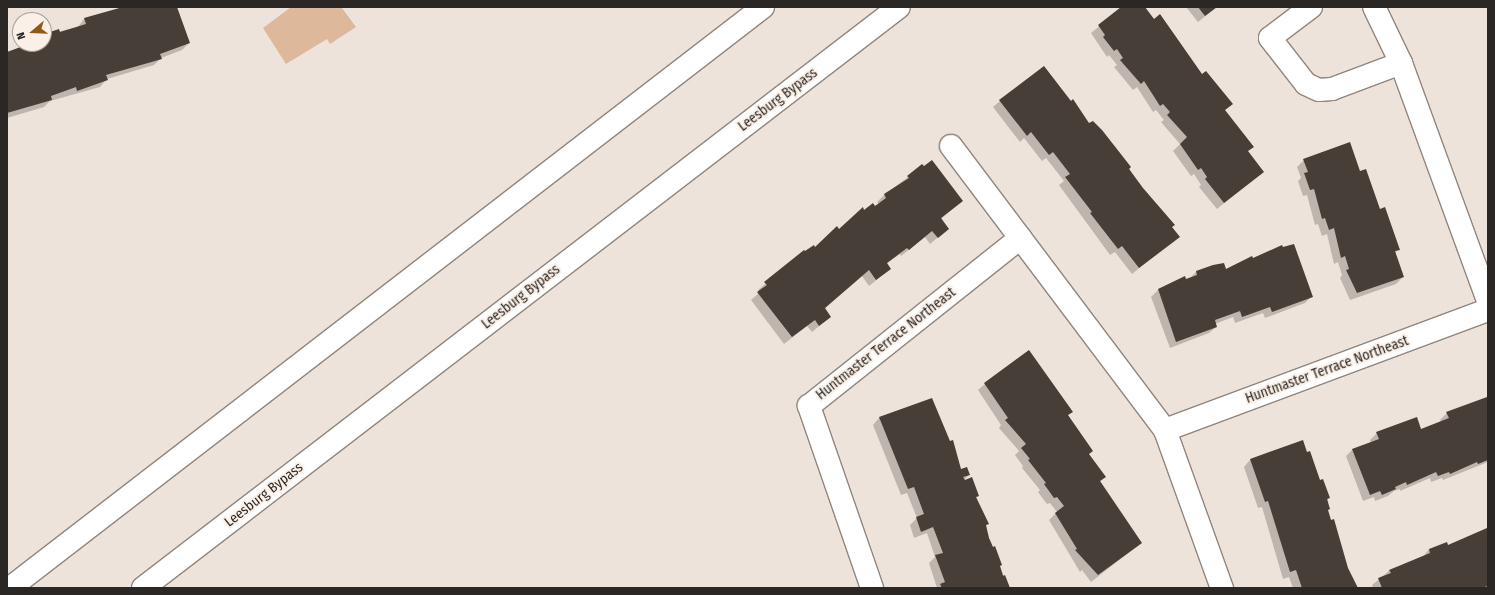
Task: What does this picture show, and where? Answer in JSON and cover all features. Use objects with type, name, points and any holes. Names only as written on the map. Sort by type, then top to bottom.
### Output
[{"type":"main road","points":[[10,588],[763,7]]},
{"type":"main road","name":"Leesburg Bypass","points":[[143,588],[899,7]]},
{"type":"main road","points":[[1311,7],[1270,38],[1306,84],[1318,90],[1332,89],[1401,63]]},
{"type":"main road","points":[[1374,7],[1401,63],[1488,301]]},
{"type":"main road","points":[[951,146],[1166,430],[1222,588]]},
{"type":"main road","name":"Huntmaster Terrace Northeast","points":[[872,588],[809,406],[1020,238]]},
{"type":"main road","name":"Huntmaster Terrace Northeast","points":[[1166,430],[1488,310]]},
{"type":"shaded area","points":[[291,7],[342,8],[356,27],[330,44],[327,39],[286,64],[263,28]]},
{"type":"building","points":[[123,7],[177,7],[190,43],[160,54],[162,59],[106,75],[108,80],[77,91],[76,87],[51,96],[52,100],[7,113],[7,52],[12,50],[12,52],[52,52],[52,31],[59,29],[60,32],[86,24],[84,18]]},
{"type":"building","points":[[1121,7],[1145,7],[1154,19],[1160,14],[1202,74],[1206,71],[1233,104],[1225,110],[1254,147],[1248,151],[1264,172],[1224,203],[1205,179],[1207,177],[1201,168],[1198,170],[1180,144],[1187,137],[1167,115],[1170,112],[1163,104],[1160,106],[1144,81],[1141,84],[1120,60],[1123,58],[1117,49],[1114,51],[1103,37],[1105,35],[1098,25]]},
{"type":"building","points":[[1198,7],[1217,7],[1205,16]]},
{"type":"building","points":[[1044,66],[1071,101],[1073,99],[1089,123],[1093,121],[1102,130],[1131,167],[1129,169],[1143,188],[1175,225],[1172,227],[1180,237],[1139,268],[1122,246],[1118,249],[1090,213],[1092,212],[1065,177],[1070,174],[1053,152],[1049,155],[1031,132],[1027,136],[999,100]]},
{"type":"building","points":[[1350,142],[1360,171],[1366,169],[1380,209],[1385,207],[1400,250],[1395,251],[1404,277],[1357,293],[1346,270],[1349,269],[1345,256],[1341,258],[1334,228],[1329,230],[1325,218],[1322,219],[1314,189],[1310,190],[1304,173],[1308,172],[1303,159]]},
{"type":"building","points":[[932,160],[963,201],[941,218],[949,229],[938,238],[932,231],[909,250],[907,248],[887,263],[891,269],[876,280],[869,270],[825,308],[831,317],[819,326],[815,320],[792,337],[757,292],[767,285],[764,282],[804,250],[805,251],[814,245],[815,247],[837,226],[839,229],[863,207],[864,210],[873,203],[875,206],[886,198],[884,194],[909,178],[907,176],[922,164],[924,166]]},
{"type":"building","points":[[1294,244],[1313,297],[1272,312],[1270,307],[1242,317],[1240,311],[1215,320],[1217,327],[1176,342],[1158,289],[1185,276],[1186,279],[1197,275],[1196,271],[1213,265],[1224,263],[1226,269],[1252,256],[1253,258],[1282,245],[1283,247]]},
{"type":"building","points":[[1029,350],[1073,412],[1068,415],[1093,451],[1089,454],[1106,477],[1100,481],[1142,543],[1098,575],[1075,550],[1077,549],[1055,513],[1064,506],[1057,497],[1054,498],[1044,484],[1046,483],[1028,460],[1030,459],[1021,448],[1026,444],[1005,420],[1008,418],[984,383]]},
{"type":"building","points":[[1487,397],[1488,460],[1478,464],[1477,462],[1450,474],[1449,472],[1438,476],[1436,472],[1407,485],[1406,482],[1395,487],[1396,489],[1382,495],[1380,491],[1370,495],[1352,449],[1379,439],[1376,432],[1417,417],[1421,429],[1449,418],[1446,412]]},
{"type":"building","points":[[932,398],[950,441],[953,440],[961,469],[967,467],[970,475],[963,477],[965,480],[972,477],[979,496],[976,497],[989,524],[986,525],[989,538],[993,547],[995,546],[1002,565],[1000,566],[1003,576],[1005,575],[1010,588],[942,588],[940,584],[945,582],[935,555],[943,553],[933,527],[921,532],[916,517],[924,514],[914,487],[908,489],[879,417]]},
{"type":"building","points":[[1303,440],[1307,452],[1310,451],[1320,480],[1323,479],[1330,498],[1327,499],[1331,520],[1334,519],[1348,568],[1358,588],[1302,588],[1296,570],[1290,572],[1268,501],[1265,502],[1250,459]]},
{"type":"building","points":[[1487,528],[1488,586],[1481,588],[1382,588],[1378,578],[1391,573],[1389,570],[1430,553],[1429,549],[1447,542],[1448,545]]}]
